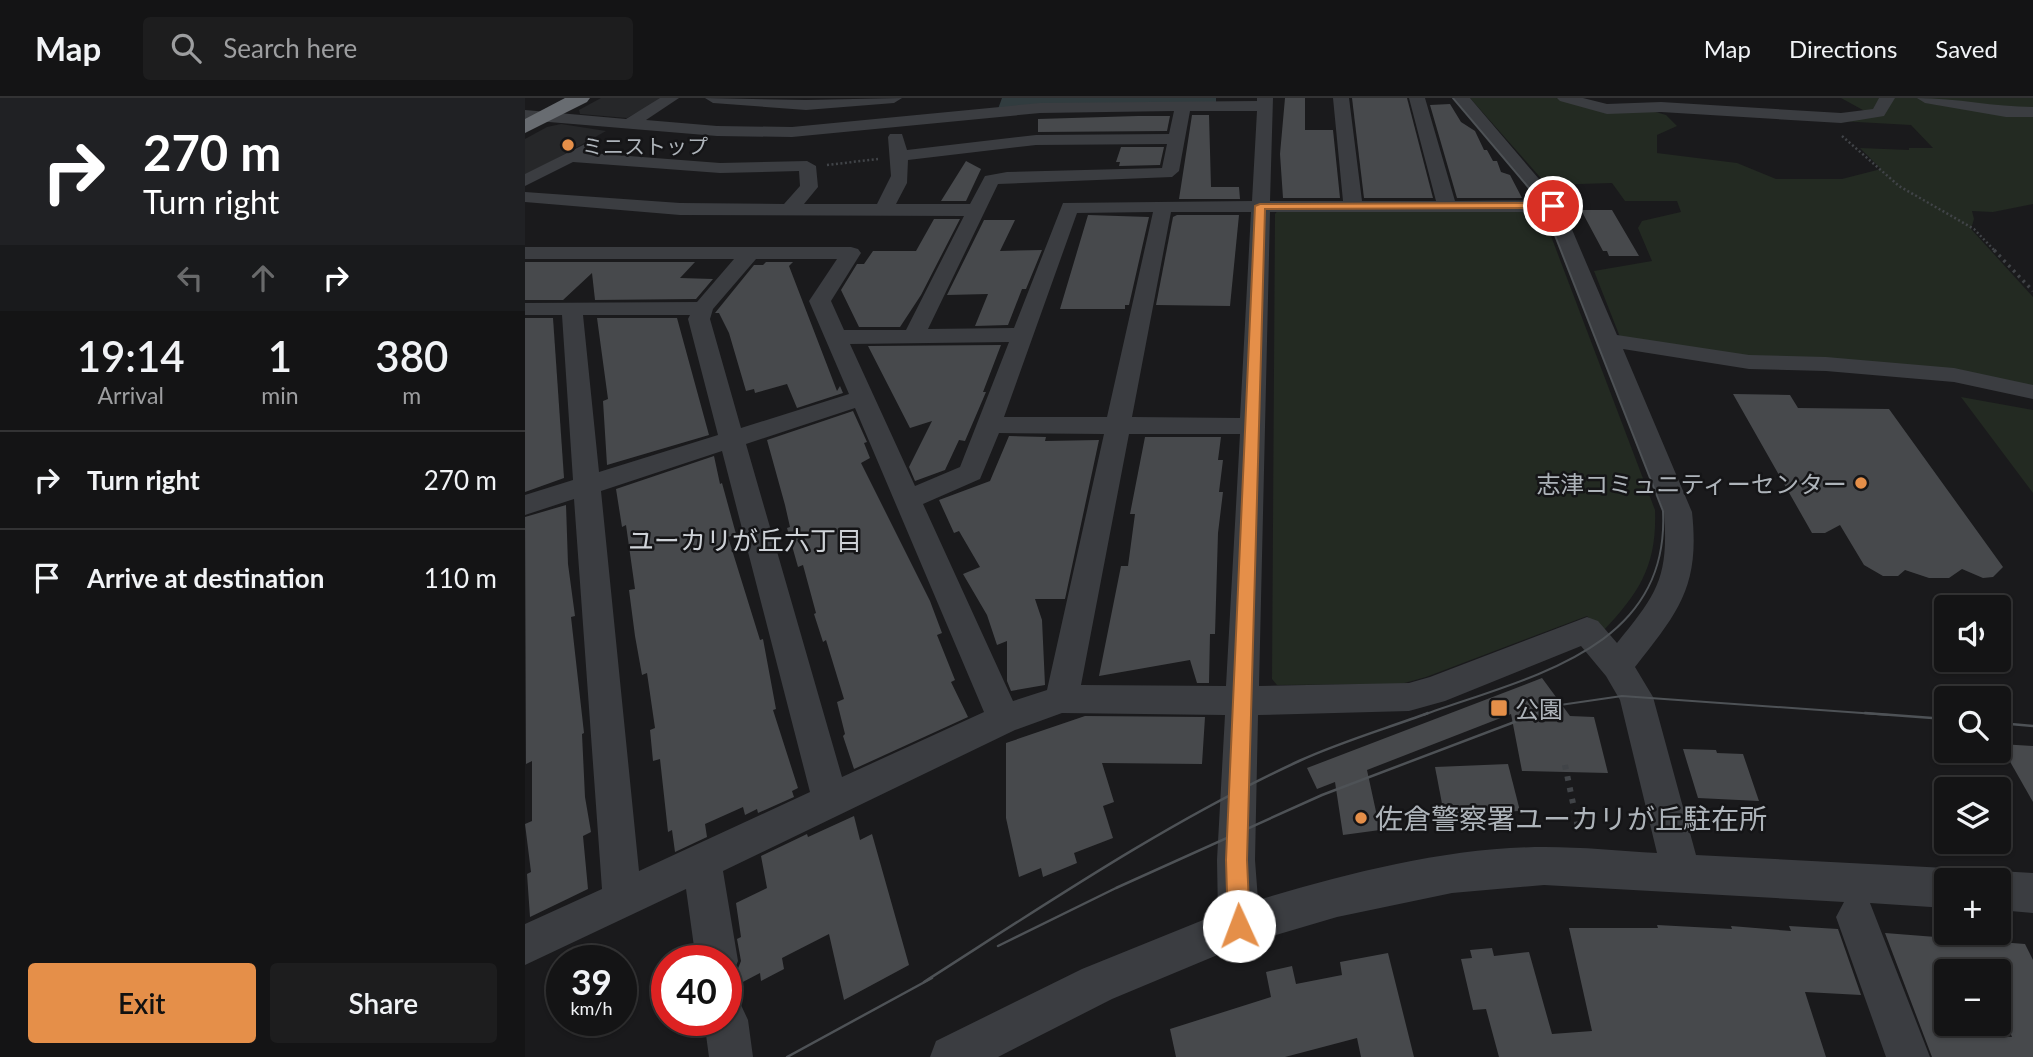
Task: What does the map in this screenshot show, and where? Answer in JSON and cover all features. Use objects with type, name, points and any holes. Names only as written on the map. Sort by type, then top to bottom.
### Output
[{"type":"highway","points":[[525,127],[535,116],[580,98]]},
{"type":"street","points":[[525,181],[671,98]]},
{"type":"street","points":[[713,98],[811,102],[889,98]]},
{"type":"street","points":[[1341,98],[1353,206]]},
{"type":"street","points":[[1417,98],[1447,206]]},
{"type":"street","points":[[1462,98],[1553,206],[1678,512],[1682,536],[1676,584],[1659,614],[1617,666]]},
{"type":"street","points":[[1565,98],[1607,109],[1661,107],[1821,117],[1872,115],[1878,113],[1887,98]]},
{"type":"street","points":[[1926,98],[2006,112],[2033,112]]},
{"type":"street","points":[[535,116],[728,131],[792,132],[894,123],[992,105],[1040,108],[1183,107],[1265,102],[1236,860],[1239,926]]},
{"type":"street","points":[[914,335],[991,180],[998,177],[1165,173],[1170,171],[1183,107]]},
{"type":"street","points":[[882,211],[899,187],[902,174],[894,123]]},
{"type":"street","points":[[899,156],[1036,140],[1176,139]]},
{"type":"street","points":[[570,157],[720,168],[807,166],[809,187],[787,211]]},
{"type":"street","points":[[525,197],[680,209],[975,210]]},
{"type":"street","points":[[908,499],[971,473],[1070,207],[1553,206]]},
{"type":"street","points":[[1062,699],[1163,207]]},
{"type":"street","points":[[525,253],[851,253],[820,301],[1004,719]]},
{"type":"street","points":[[750,253],[703,308],[699,319],[831,801]]},
{"type":"street","points":[[525,309],[703,308]]},
{"type":"street","points":[[572,309],[622,900]]},
{"type":"street","points":[[837,337],[1021,335]]},
{"type":"street","points":[[1608,340],[1749,362],[1826,364],[1954,375],[2033,393]]},
{"type":"street","points":[[525,505],[862,398]]},
{"type":"street","points":[[989,425],[1252,426]]},
{"type":"street","points":[[525,945],[1004,719],[1062,699],[1409,697],[1433,691],[1587,630],[1617,666],[1636,697],[1681,871]]},
{"type":"street","points":[[702,862],[715,945]]},
{"type":"street","points":[[952,1057],[1097,984],[1239,926],[1337,897],[1452,874],[1544,866],[1681,871],[1934,887]]},
{"type":"street","points":[[2011,892],[2033,893]]},
{"type":"street","points":[[1856,917],[1908,1057]]},
{"type":"street","points":[[728,1036],[731,1057]]},
{"type":"path","points":[[1821,117],[1899,186],[1974,229],[2033,291]]},
{"type":"path","points":[[807,166],[899,156]]},
{"type":"path","points":[[1565,765],[1579,832]]},
{"type":"shaded area","points":[[601,98],[664,98],[627,118],[580,114],[579,110]]},
{"type":"shaded area","points":[[1002,98],[1216,98],[1216,103],[998,109]]},
{"type":"shaded area","points":[[1470,98],[1556,98],[1649,110],[1666,115],[1677,126],[1657,135],[1657,153],[1737,163],[1776,179],[1842,179],[1881,169],[1860,148],[1933,148],[1911,125],[1839,121],[1872,115],[1841,98],[2033,98],[2033,204],[1993,212],[1972,211],[1974,219],[1971,229],[2033,297],[2033,388],[1749,356],[1620,337],[1594,271],[1652,261],[1638,228],[1642,221],[1681,212],[1677,201],[1625,201],[1612,183],[1547,185]]},
{"type":"shaded area","points":[[561,124],[606,131],[525,176],[525,139],[547,127]]},
{"type":"shaded area","points":[[1279,209],[1535,210],[1543,215],[1655,510],[1653,547],[1644,576],[1627,603],[1603,631],[1587,616],[1401,684],[1277,685],[1272,679],[1275,214]]},
{"type":"shaded area","points":[[1961,397],[2033,410],[2033,493]]},
{"type":"building","points":[[1285,98],[1305,98],[1305,130],[1333,130],[1340,198],[1283,198],[1280,154]]},
{"type":"building","points":[[1352,98],[1407,98],[1433,198],[1364,198]]},
{"type":"building","points":[[1450,104],[1461,122],[1475,131],[1484,150],[1487,150],[1493,161],[1497,161],[1501,172],[1510,175],[1522,198],[1457,198],[1430,105]]},
{"type":"building","points":[[1192,115],[1209,115],[1211,187],[1239,187],[1240,199],[1179,199]]},
{"type":"building","points":[[1170,116],[1167,131],[1038,132],[1038,119]]},
{"type":"building","points":[[1121,147],[1164,147],[1160,165],[1119,166],[1120,162],[1116,162]]},
{"type":"building","points":[[966,161],[981,169],[966,201],[941,201]]},
{"type":"building","points":[[1581,210],[1612,210],[1639,256],[1609,256],[1607,251],[1603,251]]},
{"type":"building","points":[[1088,215],[1149,217],[1129,305],[1125,305],[1125,309],[1060,309]]},
{"type":"building","points":[[1239,215],[1230,306],[1156,305],[1173,217]]},
{"type":"building","points":[[934,219],[960,219],[921,295],[900,327],[859,327],[841,290],[857,264],[864,264],[873,251],[916,251]]},
{"type":"building","points":[[984,220],[1015,220],[1000,251],[1042,250],[1026,289],[1022,289],[1008,325],[975,326],[988,294],[947,295]]},
{"type":"building","points":[[525,262],[695,262],[680,278],[713,279],[696,299],[595,300],[592,273],[563,300],[525,300]]},
{"type":"building","points":[[766,262],[793,262],[789,266],[837,391],[840,386],[843,393],[797,408],[787,384],[755,393],[754,389],[746,391],[729,333],[719,313],[715,313],[754,265],[763,265]]},
{"type":"building","points":[[525,318],[553,318],[564,478],[525,492]]},
{"type":"building","points":[[597,318],[677,318],[709,435],[607,465],[603,401],[608,399]]},
{"type":"building","points":[[1001,345],[983,392],[986,392],[965,441],[959,440],[945,470],[915,481],[909,467],[932,421],[910,428],[868,346]]},
{"type":"building","points":[[1733,394],[1790,395],[1798,408],[1889,409],[2003,567],[1993,577],[1983,578],[1962,569],[1949,578],[1929,578],[1905,570],[1898,576],[1883,576],[1864,565],[1840,525],[1825,533],[1812,533]]},
{"type":"building","points":[[853,411],[867,442],[864,443],[870,458],[861,463],[930,601],[942,633],[937,635],[955,680],[951,682],[968,717],[854,769],[843,736],[845,734],[837,702],[844,699],[826,640],[823,642],[814,614],[816,613],[803,565],[798,567],[767,440]]},
{"type":"building","points":[[1009,436],[1046,437],[1045,441],[1099,440],[1065,599],[1035,599],[1042,620],[1045,685],[1011,691],[1007,681],[1007,641],[997,645],[987,615],[963,574],[980,567],[959,531],[954,533],[939,500],[990,481]]},
{"type":"building","points":[[1145,437],[1221,437],[1218,460],[1223,460],[1219,492],[1223,492],[1218,533],[1215,634],[1210,634],[1209,683],[1197,683],[1190,660],[1099,676],[1121,566],[1128,566],[1135,514],[1130,514]]},
{"type":"building","points":[[714,456],[736,534],[728,537],[760,640],[763,639],[776,709],[773,710],[798,788],[792,791],[794,797],[758,813],[757,809],[745,815],[743,807],[705,824],[707,837],[675,852],[672,830],[668,832],[660,759],[653,761],[650,730],[655,728],[647,673],[642,675],[635,636],[629,590],[635,589],[626,525],[622,527],[616,489]]},
{"type":"building","points":[[566,505],[568,564],[575,616],[571,617],[584,733],[585,797],[591,832],[583,836],[588,889],[530,917],[527,874],[531,872],[525,824],[532,821],[532,761],[526,764],[525,517]]},
{"type":"building","points":[[1542,678],[1570,716],[1594,717],[1608,773],[1522,771],[1511,714],[1367,770],[1380,830],[1343,835],[1335,782],[1317,789],[1307,768]]},
{"type":"building","points":[[1085,716],[1205,717],[1202,764],[1102,763],[1114,802],[1103,806],[1113,838],[1074,853],[1077,863],[1043,877],[1041,868],[1019,877],[1006,818],[1006,743]]},
{"type":"building","points":[[2011,745],[2033,746],[2033,802],[2011,763]]},
{"type":"building","points":[[1683,749],[1743,754],[1759,801],[1698,798]]},
{"type":"building","points":[[1508,764],[1520,811],[1444,814],[1435,767]]},
{"type":"building","points":[[854,816],[860,840],[872,834],[909,965],[844,1000],[829,934],[782,958],[784,969],[761,981],[760,973],[742,982],[742,945],[738,945],[737,939],[741,937],[736,903],[767,888],[761,856],[807,834],[808,837]]},
{"type":"building","points":[[1657,925],[1732,929],[1731,926],[1791,931],[1789,926],[1838,929],[1861,995],[1805,992],[1826,1057],[1499,1057],[1486,1009],[1473,1010],[1461,959],[1472,958],[1470,950],[1492,948],[1494,956],[1529,952],[1552,1034],[1592,1031],[1569,928],[1658,928]]},
{"type":"building","points":[[1885,933],[1934,937],[1934,945],[2025,944],[2033,960],[2033,1057],[1932,1057]]},
{"type":"building","points":[[1388,953],[1414,1057],[1361,1057],[1357,1038],[1285,1057],[1176,1057],[1170,1029],[1271,997],[1266,972],[1292,966],[1296,984],[1342,975],[1340,962]]},
{"type":"tram line","points":[[1423,715],[1546,671],[1585,651],[1618,627],[1643,597],[1659,558],[1663,511],[1547,215],[1529,188],[1453,98]]},
{"type":"tram line","points":[[1534,715],[1560,705],[1622,696],[1890,715]]},
{"type":"tram line","points":[[924,982],[1061,894],[1202,810],[1315,754],[1428,713]]},
{"type":"tram line","points":[[998,946],[1116,888],[1322,795],[1538,713]]},
{"type":"tram line","points":[[1865,713],[1934,718]]},
{"type":"tram line","points":[[2011,724],[2033,726]]},
{"type":"tram line","points":[[787,1057],[932,978]]},
{"type":"place","name":"ミニストップ","points":[[568,145]]},
{"type":"place","name":"志津コミュニティーセンター","points":[[1861,483]]},
{"type":"place","name":"公園","points":[[1499,708]]},
{"type":"place","name":"佐倉警察署ユーカリが丘駐在所","points":[[1361,818]]},
{"type":"district","name":"ユーカリが丘六丁目","points":[[745,540]]},
{"type":"route","points":[[1239,926],[1236,860],[1260,206],[1553,206]]}]
